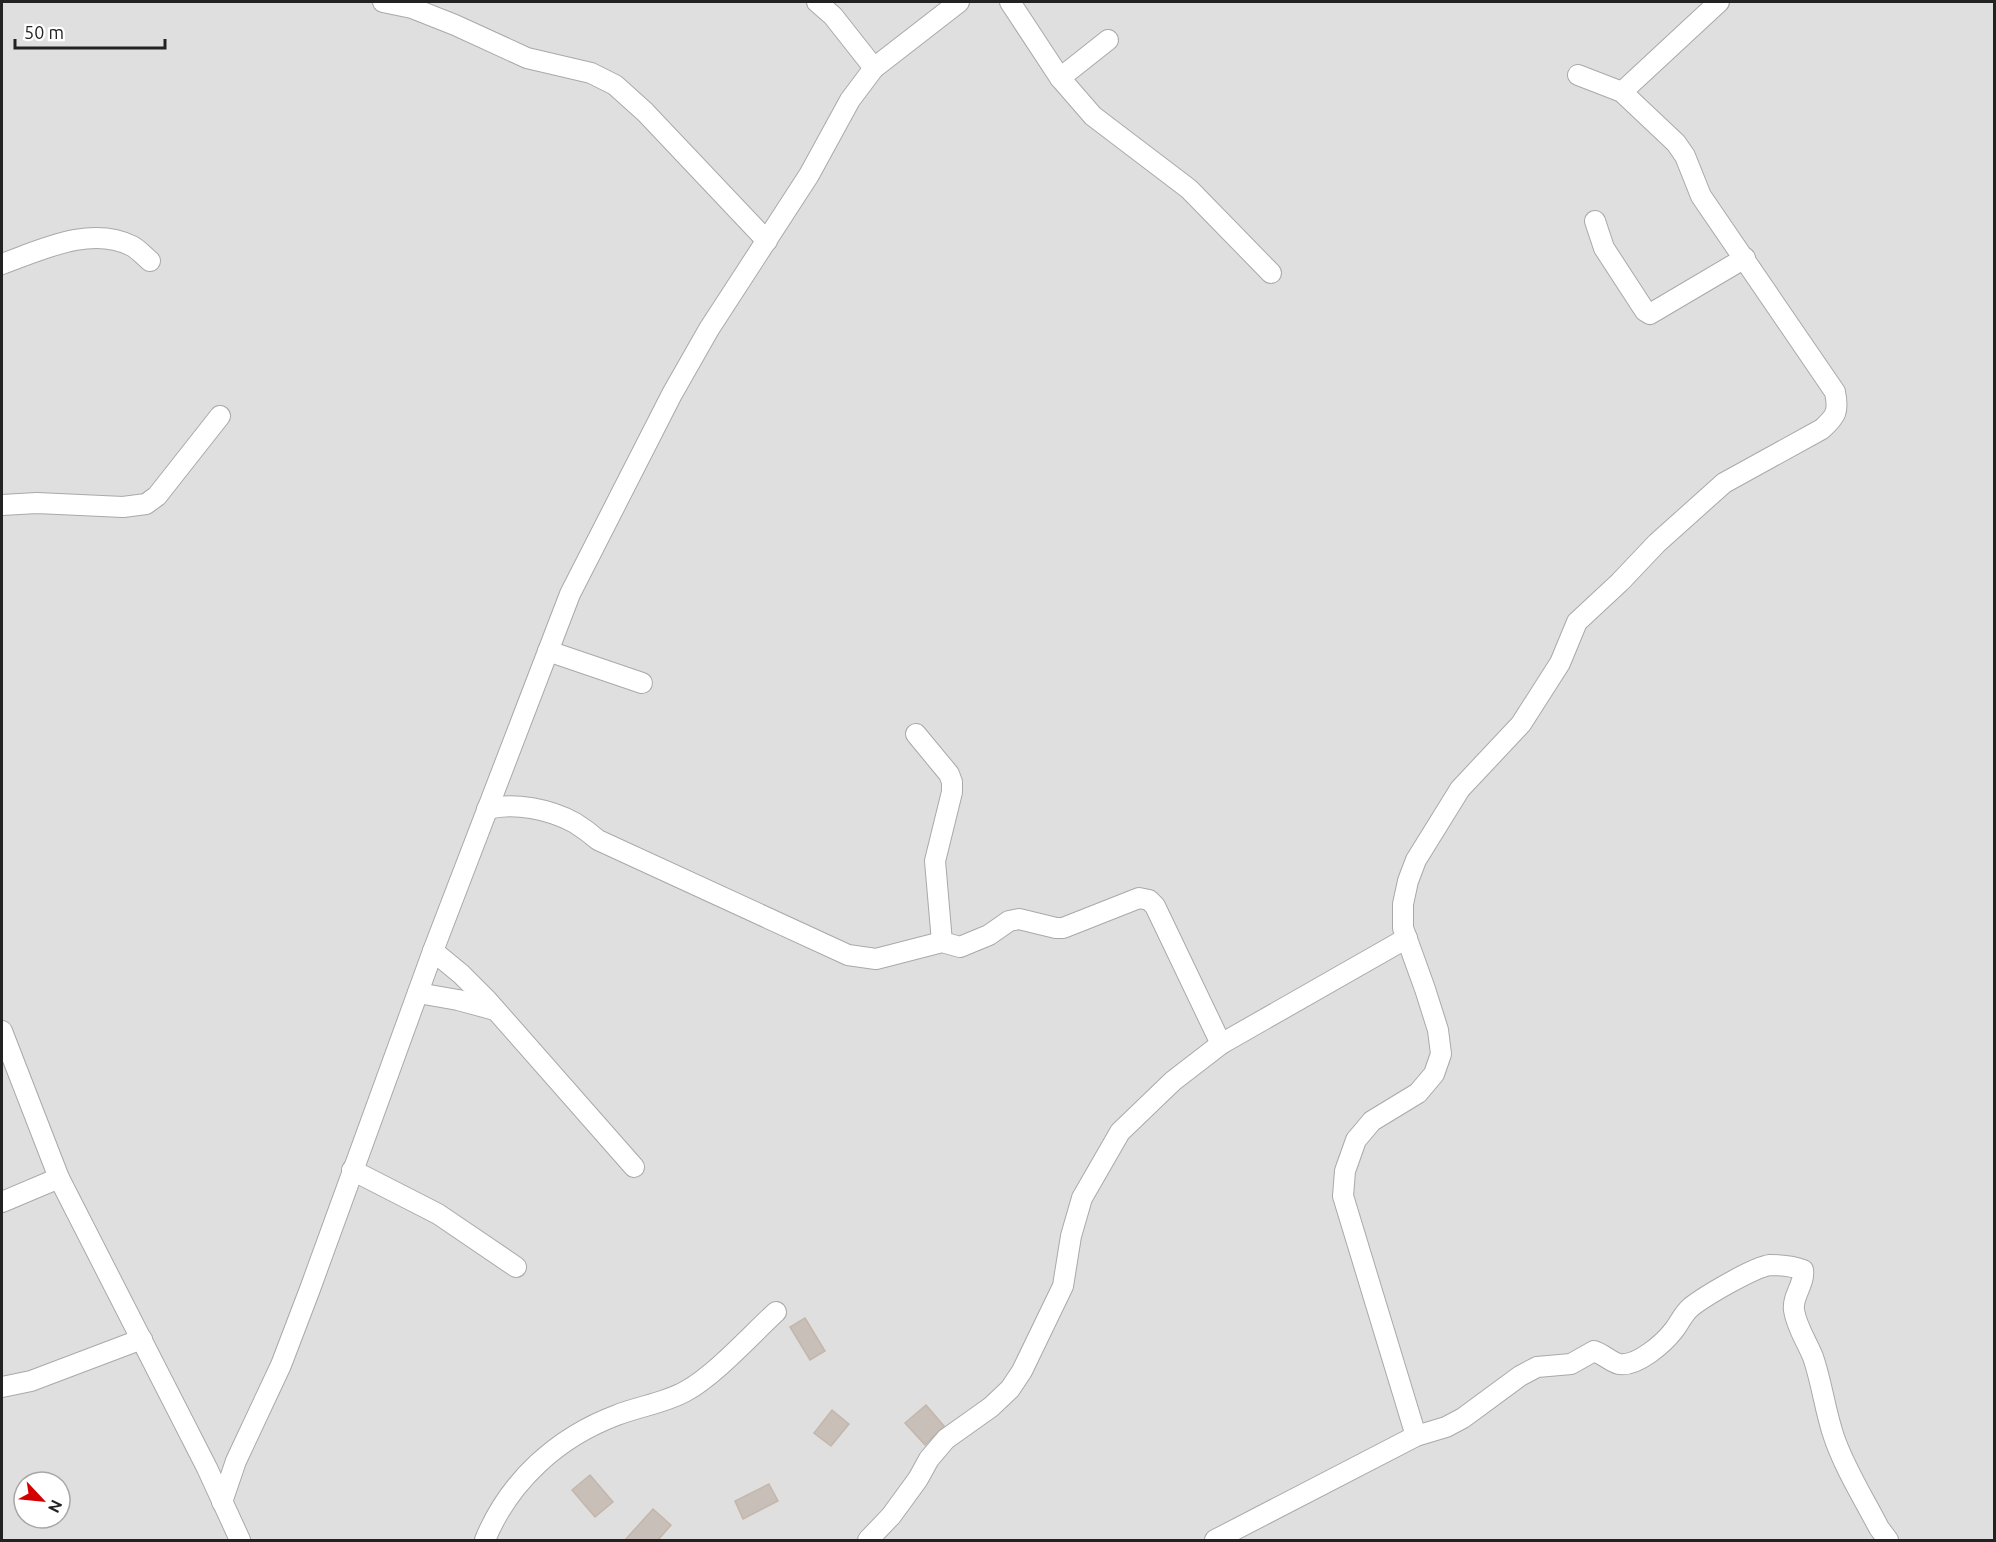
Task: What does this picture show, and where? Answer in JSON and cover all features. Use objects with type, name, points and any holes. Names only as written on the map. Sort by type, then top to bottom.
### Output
[{"type":"street","points":[[383,2],[412,8],[527,58],[591,73],[615,85],[645,112],[767,241]]},
{"type":"street","points":[[817,2],[833,16],[874,68]]},
{"type":"street","points":[[222,1502],[240,1452],[281,1365],[433,951],[570,594],[672,394],[709,329],[809,175],[850,100],[874,68],[959,2]]},
{"type":"street","points":[[1010,2],[1060,78],[1093,116],[1189,189],[1271,273]]},
{"type":"street","points":[[1622,92],[1719,2]]},
{"type":"street","points":[[1060,78],[1108,40]]},
{"type":"street","points":[[1416,1436],[1343,1196],[1345,1171],[1356,1140],[1372,1121],[1418,1093],[1434,1074],[1441,1054],[1437,1030],[1425,989],[1403,928],[1403,904],[1416,860],[1460,789],[1521,724],[1560,663],[1576,622],[1620,582],[1657,543],[1724,483],[1822,429],[1834,418],[1838,406],[1835,392],[1701,196],[1685,156],[1676,143],[1622,92],[1578,75]]},
{"type":"street","points":[[1595,221],[1604,248],[1645,311],[1650,314],[1745,258]]},
{"type":"street","points":[[2,264],[73,238],[111,239],[132,246],[150,261]]},
{"type":"street","points":[[2,505],[36,503],[123,507],[146,504],[157,496],[220,416]]},
{"type":"street","points":[[548,651],[642,683]]},
{"type":"street","points":[[916,734],[949,774],[952,782],[952,792],[935,861],[942,942]]},
{"type":"street","points":[[487,809],[502,805],[523,808],[548,813],[573,822],[598,840],[848,955],[876,959],[942,942],[960,947],[989,935],[1009,921],[1019,919],[1063,928],[1139,898],[1149,900],[1155,906],[1221,1044]]},
{"type":"street","points":[[868,1540],[891,1516],[918,1479],[929,1459],[946,1439],[991,1407],[1010,1389],[1022,1371],[1063,1286],[1071,1236],[1082,1198],[1120,1132],[1173,1081],[1221,1044],[1407,938]]},
{"type":"street","points":[[433,951],[475,987],[634,1167]]},
{"type":"street","points":[[418,993],[495,1010]]},
{"type":"street","points":[[2,1031],[59,1178],[207,1468],[240,1540]]},
{"type":"street","points":[[352,1170],[438,1215],[516,1267]]},
{"type":"street","points":[[2,1202],[59,1178]]},
{"type":"street","points":[[1215,1540],[1416,1436],[1446,1427],[1463,1418],[1520,1376],[1537,1367],[1571,1364],[1594,1351],[1617,1364],[1625,1364],[1644,1357],[1667,1338],[1684,1312],[1699,1301],[1770,1265],[1803,1270],[1795,1298],[1794,1311],[1813,1356],[1825,1412],[1835,1441],[1879,1528],[1888,1540]]},
{"type":"street","points":[[485,1540],[515,1490],[533,1467],[553,1449],[572,1436],[617,1414],[669,1399],[687,1391],[722,1363],[776,1312]]},
{"type":"street","points":[[2,1387],[32,1381],[142,1340]]},
{"type":"shaded area","points":[[2,2],[1994,2],[1994,1540],[2,1540]]},
{"type":"building","points":[[805,1318],[825,1351],[810,1360],[790,1327]]},
{"type":"building","points":[[926,1405],[944,1426],[925,1445],[905,1423]]},
{"type":"building","points":[[832,1410],[849,1424],[831,1446],[814,1433]]},
{"type":"building","points":[[590,1475],[613,1502],[595,1517],[572,1490]]},
{"type":"building","points":[[769,1484],[778,1501],[743,1519],[735,1501]]},
{"type":"building","points":[[653,1509],[671,1525],[658,1540],[625,1540]]}]
